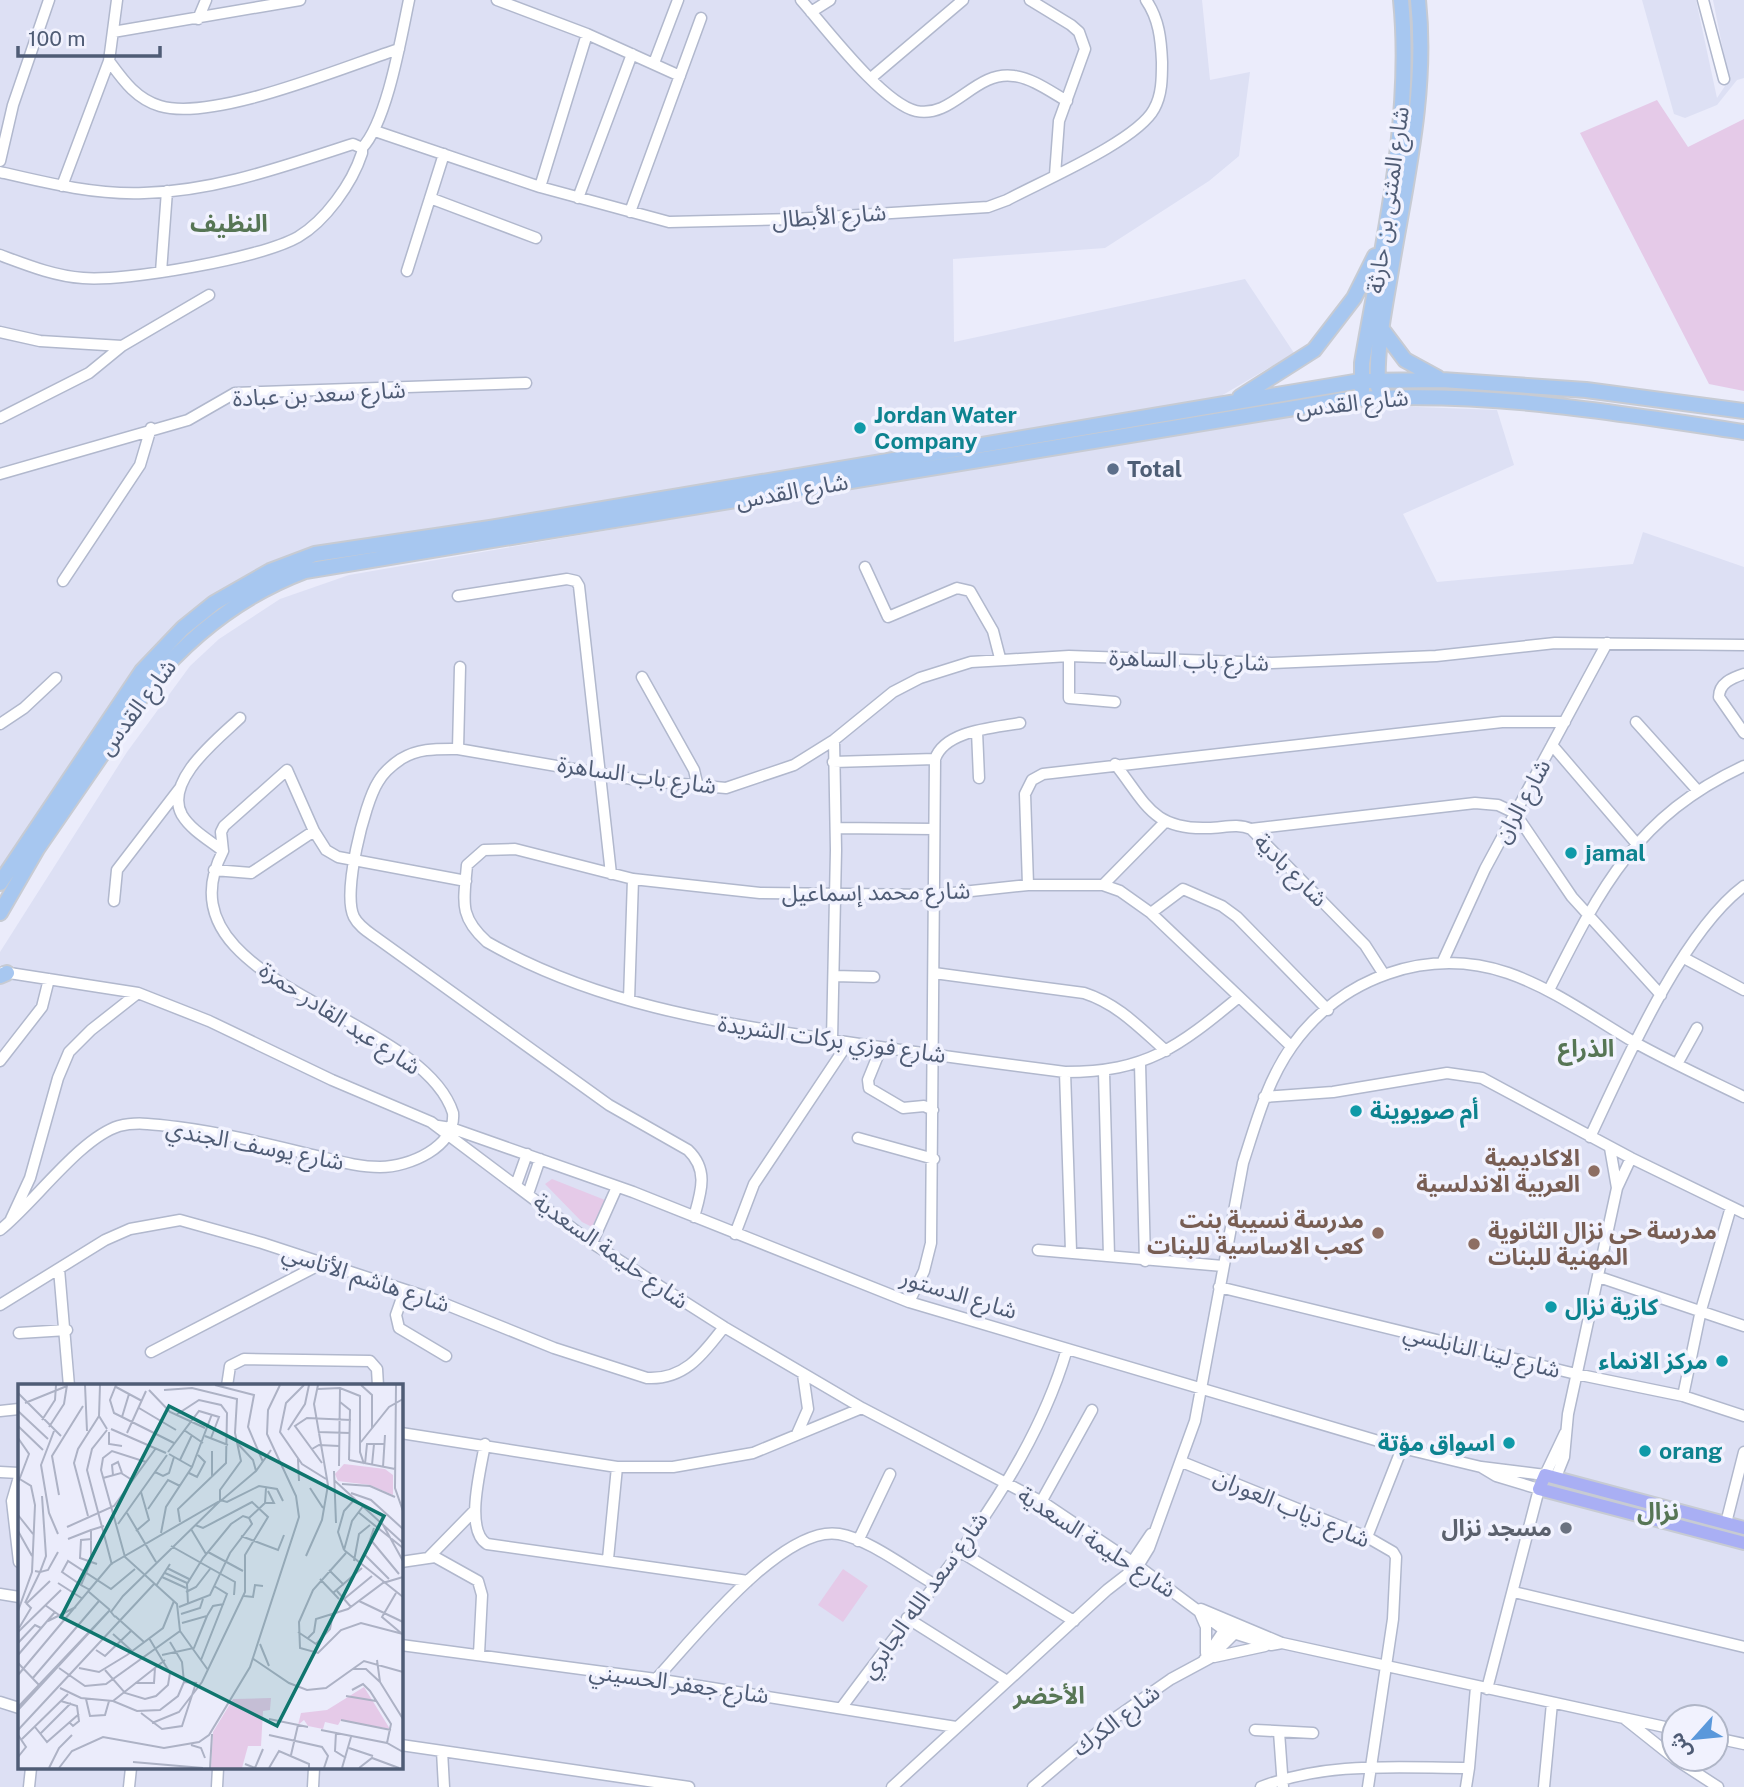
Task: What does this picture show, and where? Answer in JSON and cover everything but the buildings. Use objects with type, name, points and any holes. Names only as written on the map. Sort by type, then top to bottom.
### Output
[{"type":"highway","name":"شارع المثنى بن حارثة","points":[[1371,398],[1360,381],[1403,103],[1406,45],[1401,0]]},
{"type":"highway","name":"شارع المثنى بن حارثة","points":[[1371,398],[1377,380],[1381,328],[1419,100],[1421,33],[1418,0]]},
{"type":"highway","points":[[1232,402],[1314,350],[1354,298],[1382,243]]},
{"type":"highway","points":[[1381,328],[1405,359],[1442,380]]},
{"type":"highway","name":"شارع القدس","points":[[0,883],[142,671],[166,644],[214,603],[292,561],[315,554],[490,528],[1360,381],[1442,380],[1586,390],[1744,411]]},
{"type":"highway","name":"شارع القدس","points":[[0,913],[37,849],[151,683],[173,658],[225,612],[292,576],[320,568],[1045,448],[1371,398],[1440,396],[1591,408],[1744,432]]},
{"type":"main road","points":[[1544,1490],[1550,1476]]},
{"type":"main road","name":"شارع الدستور","points":[[1550,1476],[1744,1528]]},
{"type":"main road","name":"شارع الدستور","points":[[1544,1490],[1744,1543]]},
{"type":"street","points":[[62,186],[109,61],[117,0]]},
{"type":"street","points":[[198,19],[206,0]]},
{"type":"street","points":[[113,32],[300,0]]},
{"type":"street","points":[[0,255],[48,272],[83,278],[161,272],[282,244],[298,237],[323,216],[345,187],[375,131],[399,49],[409,0]]},
{"type":"street","points":[[497,0],[587,34],[680,76]]},
{"type":"street","points":[[654,63],[678,0]]},
{"type":"street","points":[[801,0],[871,78],[899,103],[925,112],[944,107],[983,81],[1003,75],[1024,78],[1067,101]]},
{"type":"street","points":[[811,12],[830,0]]},
{"type":"street","points":[[871,78],[963,0]]},
{"type":"street","points":[[1030,0],[1071,24],[1083,40],[1083,59],[1055,141],[1055,175]]},
{"type":"street","name":"شارع الأبطال","points":[[375,131],[540,187],[630,212],[682,223],[972,209],[1007,200],[1123,138],[1146,121],[1160,96],[1161,44],[1158,25],[1146,0]]},
{"type":"street","points":[[1703,0],[1724,79]]},
{"type":"street","points":[[0,161],[17,93],[49,3]]},
{"type":"street","points":[[630,212],[701,18]]},
{"type":"street","points":[[540,187],[587,34]]},
{"type":"street","points":[[109,61],[124,82],[146,101],[181,110],[206,109],[239,102],[399,49]]},
{"type":"street","points":[[578,198],[632,54]]},
{"type":"street","points":[[0,172],[62,186],[108,192],[167,191],[249,177],[353,144],[362,151]]},
{"type":"street","points":[[407,271],[444,154]]},
{"type":"street","points":[[161,272],[167,191]]},
{"type":"street","points":[[430,198],[536,238]]},
{"type":"street","points":[[0,418],[89,373],[122,346],[209,295]]},
{"type":"street","points":[[0,332],[40,341],[122,346]]},
{"type":"street","name":"شارع سعد بن عبادة","points":[[0,474],[151,428],[188,420],[235,393],[527,383]]},
{"type":"street","points":[[63,581],[140,465],[151,428]]},
{"type":"street","points":[[865,566],[888,617],[957,588],[970,591],[993,631],[1000,658]]},
{"type":"street","points":[[458,596],[567,579],[576,581],[580,594],[611,874]]},
{"type":"street","name":"شارع باب الساهرة","points":[[694,1217],[703,1177],[694,1156],[609,1105],[361,926],[352,911],[354,861],[365,809],[386,771],[414,753],[430,748],[458,749],[698,787],[738,786],[794,765],[834,740],[876,704],[920,678],[971,662],[1000,658],[1069,656],[1249,664],[1313,663],[1436,656],[1555,643],[1744,645]]},
{"type":"street","name":"شارع الران","points":[[1443,961],[1485,869],[1606,643]]},
{"type":"street","points":[[1069,656],[1069,698],[1115,702]]},
{"type":"street","points":[[458,749],[460,667]]},
{"type":"street","points":[[1744,674],[1725,683],[1718,697],[1744,733]]},
{"type":"street","points":[[642,677],[691,765],[698,787]]},
{"type":"street","points":[[0,724],[24,708],[56,678]]},
{"type":"street","points":[[114,901],[117,870],[181,788],[190,768],[240,718]]},
{"type":"street","points":[[1028,885],[1025,794],[1032,780],[1043,774],[1516,721],[1565,722]]},
{"type":"street","points":[[1636,722],[1698,791]]},
{"type":"street","points":[[909,1302],[924,1271],[931,1243],[934,1159],[935,759],[938,750],[951,740],[1020,723]]},
{"type":"street","points":[[976,732],[979,778]]},
{"type":"street","points":[[832,1040],[836,828],[834,740]]},
{"type":"street","points":[[1552,745],[1636,843]]},
{"type":"street","points":[[833,762],[935,759]]},
{"type":"street","points":[[1103,885],[1164,823],[1115,764]]},
{"type":"street","points":[[1549,990],[1587,915],[1618,864],[1636,843],[1670,811],[1698,791],[1744,766]]},
{"type":"street","points":[[314,831],[251,873],[214,870],[223,851],[220,832],[224,826],[287,770],[314,831],[328,852],[354,861],[466,881]]},
{"type":"street","points":[[181,788],[179,804],[183,816],[223,851]]},
{"type":"street","points":[[1251,829],[1475,803],[1498,805],[1515,813],[1587,915],[1661,995]]},
{"type":"street","name":"شارع بادية","points":[[1164,823],[1184,828],[1242,825],[1251,829],[1365,945],[1383,974]]},
{"type":"street","points":[[836,828],[934,829]]},
{"type":"street","name":"شارع محمد إسماعيل","points":[[466,881],[467,865],[473,857],[484,850],[496,848],[515,849],[633,879],[713,890],[835,896],[934,895],[1028,885],[1103,885],[1120,891],[1151,913],[1291,1046]]},
{"type":"street","name":"شارع عبد القادر حمزة","points":[[214,870],[211,898],[220,923],[232,942],[286,986],[380,1038],[435,1079],[451,1104],[454,1120],[449,1132]]},
{"type":"street","points":[[629,1000],[633,879]]},
{"type":"street","name":"شارع فوزي بركات الشريدة","points":[[466,881],[465,915],[474,930],[487,942],[568,982],[668,1013],[881,1048],[1065,1072],[1104,1072],[1140,1063],[1166,1051],[1239,997]]},
{"type":"street","points":[[1590,1137],[1661,995],[1712,917],[1744,886]]},
{"type":"street","points":[[1151,913],[1176,891],[1183,889],[1222,906],[1237,917],[1328,1010]]},
{"type":"street","points":[[1684,958],[1744,990]]},
{"type":"street","points":[[892,1787],[1125,1574],[1149,1548],[1182,1462],[1201,1387],[1243,1163],[1264,1097],[1291,1046],[1328,1010],[1383,974],[1416,964],[1443,961],[1475,964],[1508,973],[1549,990],[1636,1043],[1744,1097]]},
{"type":"street","points":[[934,972],[1084,993],[1100,998],[1127,1016],[1166,1051]]},
{"type":"street","points":[[2,973],[138,993]]},
{"type":"street","points":[[834,976],[874,977]]},
{"type":"street","points":[[0,1061],[42,1007],[49,979]]},
{"type":"street","points":[[10,1223],[30,1178],[58,1078],[69,1052],[91,1030],[138,993]]},
{"type":"street","name":"شارع الدستور","points":[[138,993],[209,1021],[449,1132],[527,1154],[617,1186],[909,1302],[1402,1448],[1481,1467],[1550,1476]]},
{"type":"street","points":[[1678,1064],[1697,1028]]},
{"type":"street","points":[[735,1234],[754,1184],[848,1043]]},
{"type":"street","points":[[881,1048],[871,1071],[869,1088],[903,1108],[923,1106],[933,1110]]},
{"type":"street","points":[[1140,1063],[1145,1261]]},
{"type":"street","points":[[1065,1072],[1071,1251]]},
{"type":"street","points":[[1104,1072],[1110,1256]]},
{"type":"street","points":[[1264,1097],[1333,1092],[1437,1074],[1466,1074],[1495,1084],[1590,1137],[1744,1213]]},
{"type":"street","name":"شارع يوسف الجندي","points":[[0,1230],[81,1151],[109,1130],[130,1124],[200,1130],[349,1164],[383,1167],[424,1154],[449,1132]]},
{"type":"street","name":"شارع حليمة السعدية","points":[[449,1132],[592,1243],[724,1327],[862,1408],[1007,1482],[1135,1564],[1229,1629],[1270,1646]]},
{"type":"street","points":[[858,1138],[934,1159]]},
{"type":"street","points":[[1610,1147],[1617,1188]]},
{"type":"street","points":[[516,1185],[527,1154]]},
{"type":"street","points":[[1550,1476],[1564,1457],[1565,1433],[1576,1374],[1617,1188],[1631,1158]]},
{"type":"street","points":[[528,1194],[540,1159]]},
{"type":"street","points":[[592,1243],[617,1186]]},
{"type":"street","points":[[1683,1396],[1701,1310],[1731,1207]]},
{"type":"street","name":"شارع هاشم الأتاسي","points":[[0,1305],[130,1229],[180,1220],[262,1243],[454,1307],[554,1348],[647,1378],[661,1379],[684,1370],[699,1359],[724,1327]]},
{"type":"street","points":[[1038,1250],[1223,1266]]},
{"type":"street","points":[[151,1352],[321,1264]]},
{"type":"street","points":[[59,1269],[67,1331],[69,1384]]},
{"type":"street","points":[[1599,1277],[1744,1326]]},
{"type":"street","name":"شارع لينا النابلسي","points":[[1219,1287],[1576,1374],[1683,1396],[1744,1416]]},
{"type":"street","points":[[404,1292],[397,1315],[399,1328],[446,1356]]},
{"type":"street","points":[[19,1333],[67,1331]]},
{"type":"street","name":"شارع سعد الله الجابري","points":[[842,1707],[1007,1482],[1041,1420],[1067,1349]]},
{"type":"street","points":[[226,1384],[230,1366],[244,1359],[370,1361],[377,1369],[378,1384]]},
{"type":"street","points":[[796,1434],[808,1409],[803,1374]]},
{"type":"street","points":[[402,1433],[485,1444],[617,1467],[673,1466],[736,1457],[862,1408]]},
{"type":"street","points":[[0,1411],[18,1409]]},
{"type":"street","points":[[1041,1502],[1092,1410]]},
{"type":"street","points":[[485,1444],[475,1510],[477,1533],[487,1544],[608,1559],[748,1581]]},
{"type":"street","points":[[1367,1537],[1402,1448]]},
{"type":"street","points":[[1726,1522],[1744,1452]]},
{"type":"street","name":"شارع ذياب العوران","points":[[1182,1462],[1367,1537],[1393,1552],[1398,1562],[1368,1787]]},
{"type":"street","points":[[608,1559],[617,1467]]},
{"type":"street","name":"شارع الدستور","points":[[1481,1467],[1496,1476],[1544,1490]]},
{"type":"street","points":[[0,1472],[18,1475]]},
{"type":"street","points":[[858,1541],[890,1474]]},
{"type":"street","points":[[18,1479],[12,1502],[18,1553]]},
{"type":"street","points":[[1466,1787],[1482,1688],[1544,1490]]},
{"type":"street","points":[[429,1557],[475,1510]]},
{"type":"street","points":[[656,1679],[748,1581],[786,1550],[814,1535],[839,1534],[858,1541],[934,1584]]},
{"type":"street","points":[[959,1551],[1074,1620]]},
{"type":"street","points":[[402,1562],[429,1557],[440,1559],[472,1577],[481,1587],[479,1654]]},
{"type":"street","points":[[1514,1592],[1744,1647]]},
{"type":"street","points":[[0,1594],[18,1597]]},
{"type":"street","points":[[1197,1609],[1207,1635],[1207,1657],[1282,1643],[1660,1726]]},
{"type":"street","points":[[907,1618],[1007,1681]]},
{"type":"street","name":"شارع الكرك","points":[[1033,1787],[1112,1720],[1207,1657],[1229,1629],[1241,1626],[1282,1643]]},
{"type":"street","name":"شارع جعفر الحسيني","points":[[402,1645],[656,1679],[956,1727]]},
{"type":"street","points":[[0,1702],[18,1708]]},
{"type":"street","points":[[1544,1787],[1552,1703]]},
{"type":"street","points":[[1622,1716],[1660,1747]]},
{"type":"street","points":[[1255,1730],[1313,1733]]},
{"type":"street","points":[[1279,1732],[1281,1783]]},
{"type":"street","points":[[402,1745],[608,1782],[689,1787]]},
{"type":"street","points":[[442,1751],[443,1787]]},
{"type":"street","points":[[1261,1787],[1337,1769],[1469,1768]]},
{"type":"street","points":[[1696,1773],[1718,1787]]},
{"type":"shaded area","name":"النظيف","points":[[0,0],[1202,0],[1210,80],[1250,72],[1239,156],[1209,181],[1105,248],[953,259],[954,342],[1245,279],[1294,353],[1221,396],[299,553],[215,597],[150,655],[0,875]]},
{"type":"shaded area","points":[[1642,0],[1696,0],[1717,98],[1729,80],[1713,0],[1744,0],[1744,78],[1737,80],[1717,105],[1685,118],[1674,114]]},
{"type":"shaded area","points":[[1657,100],[1688,147],[1744,119],[1744,391],[1709,384],[1580,133]]},
{"type":"shaded area","points":[[1337,404],[1497,410],[1514,465],[1403,514],[1437,582],[1633,564],[1643,532],[1744,567],[1744,1787],[0,1787],[0,952],[127,752],[190,666],[219,639],[280,599],[349,575]]},
{"type":"shaded area","points":[[552,1179],[605,1200],[592,1227],[582,1222],[545,1184]]},
{"type":"shaded area","points":[[843,1569],[868,1586],[843,1622],[818,1605]]},
{"type":"place","name":"Jordan Water Company","points":[[860,428]]},
{"type":"place","name":"Total","points":[[1113,469]]},
{"type":"place","name":"jamal","points":[[1571,853]]},
{"type":"place","name":"أم صويوينة","points":[[1356,1111]]},
{"type":"place","name":"الاكاديمية العربية الاندلسية","points":[[1594,1171]]},
{"type":"place","name":"مدرسة نسيبة بنت كعب الاساسية للبنات","points":[[1378,1233]]},
{"type":"place","name":"مدرسة حي نزال الثانوية المهنية للبنات","points":[[1474,1244]]},
{"type":"place","name":"كازية نزال","points":[[1551,1307]]},
{"type":"place","name":"مركز الانماء","points":[[1722,1361]]},
{"type":"place","name":"اسواق مؤتة","points":[[1509,1443]]},
{"type":"place","name":"orang","points":[[1645,1451]]},
{"type":"place","name":"مسجد نزال","points":[[1566,1528]]},
{"type":"district","name":"النظيف","points":[[229,224]]},
{"type":"district","name":"الذراع","points":[[1586,1049]]},
{"type":"district","name":"نزال","points":[[1658,1512]]},
{"type":"district","name":"الأخضر","points":[[1049,1696]]}]
